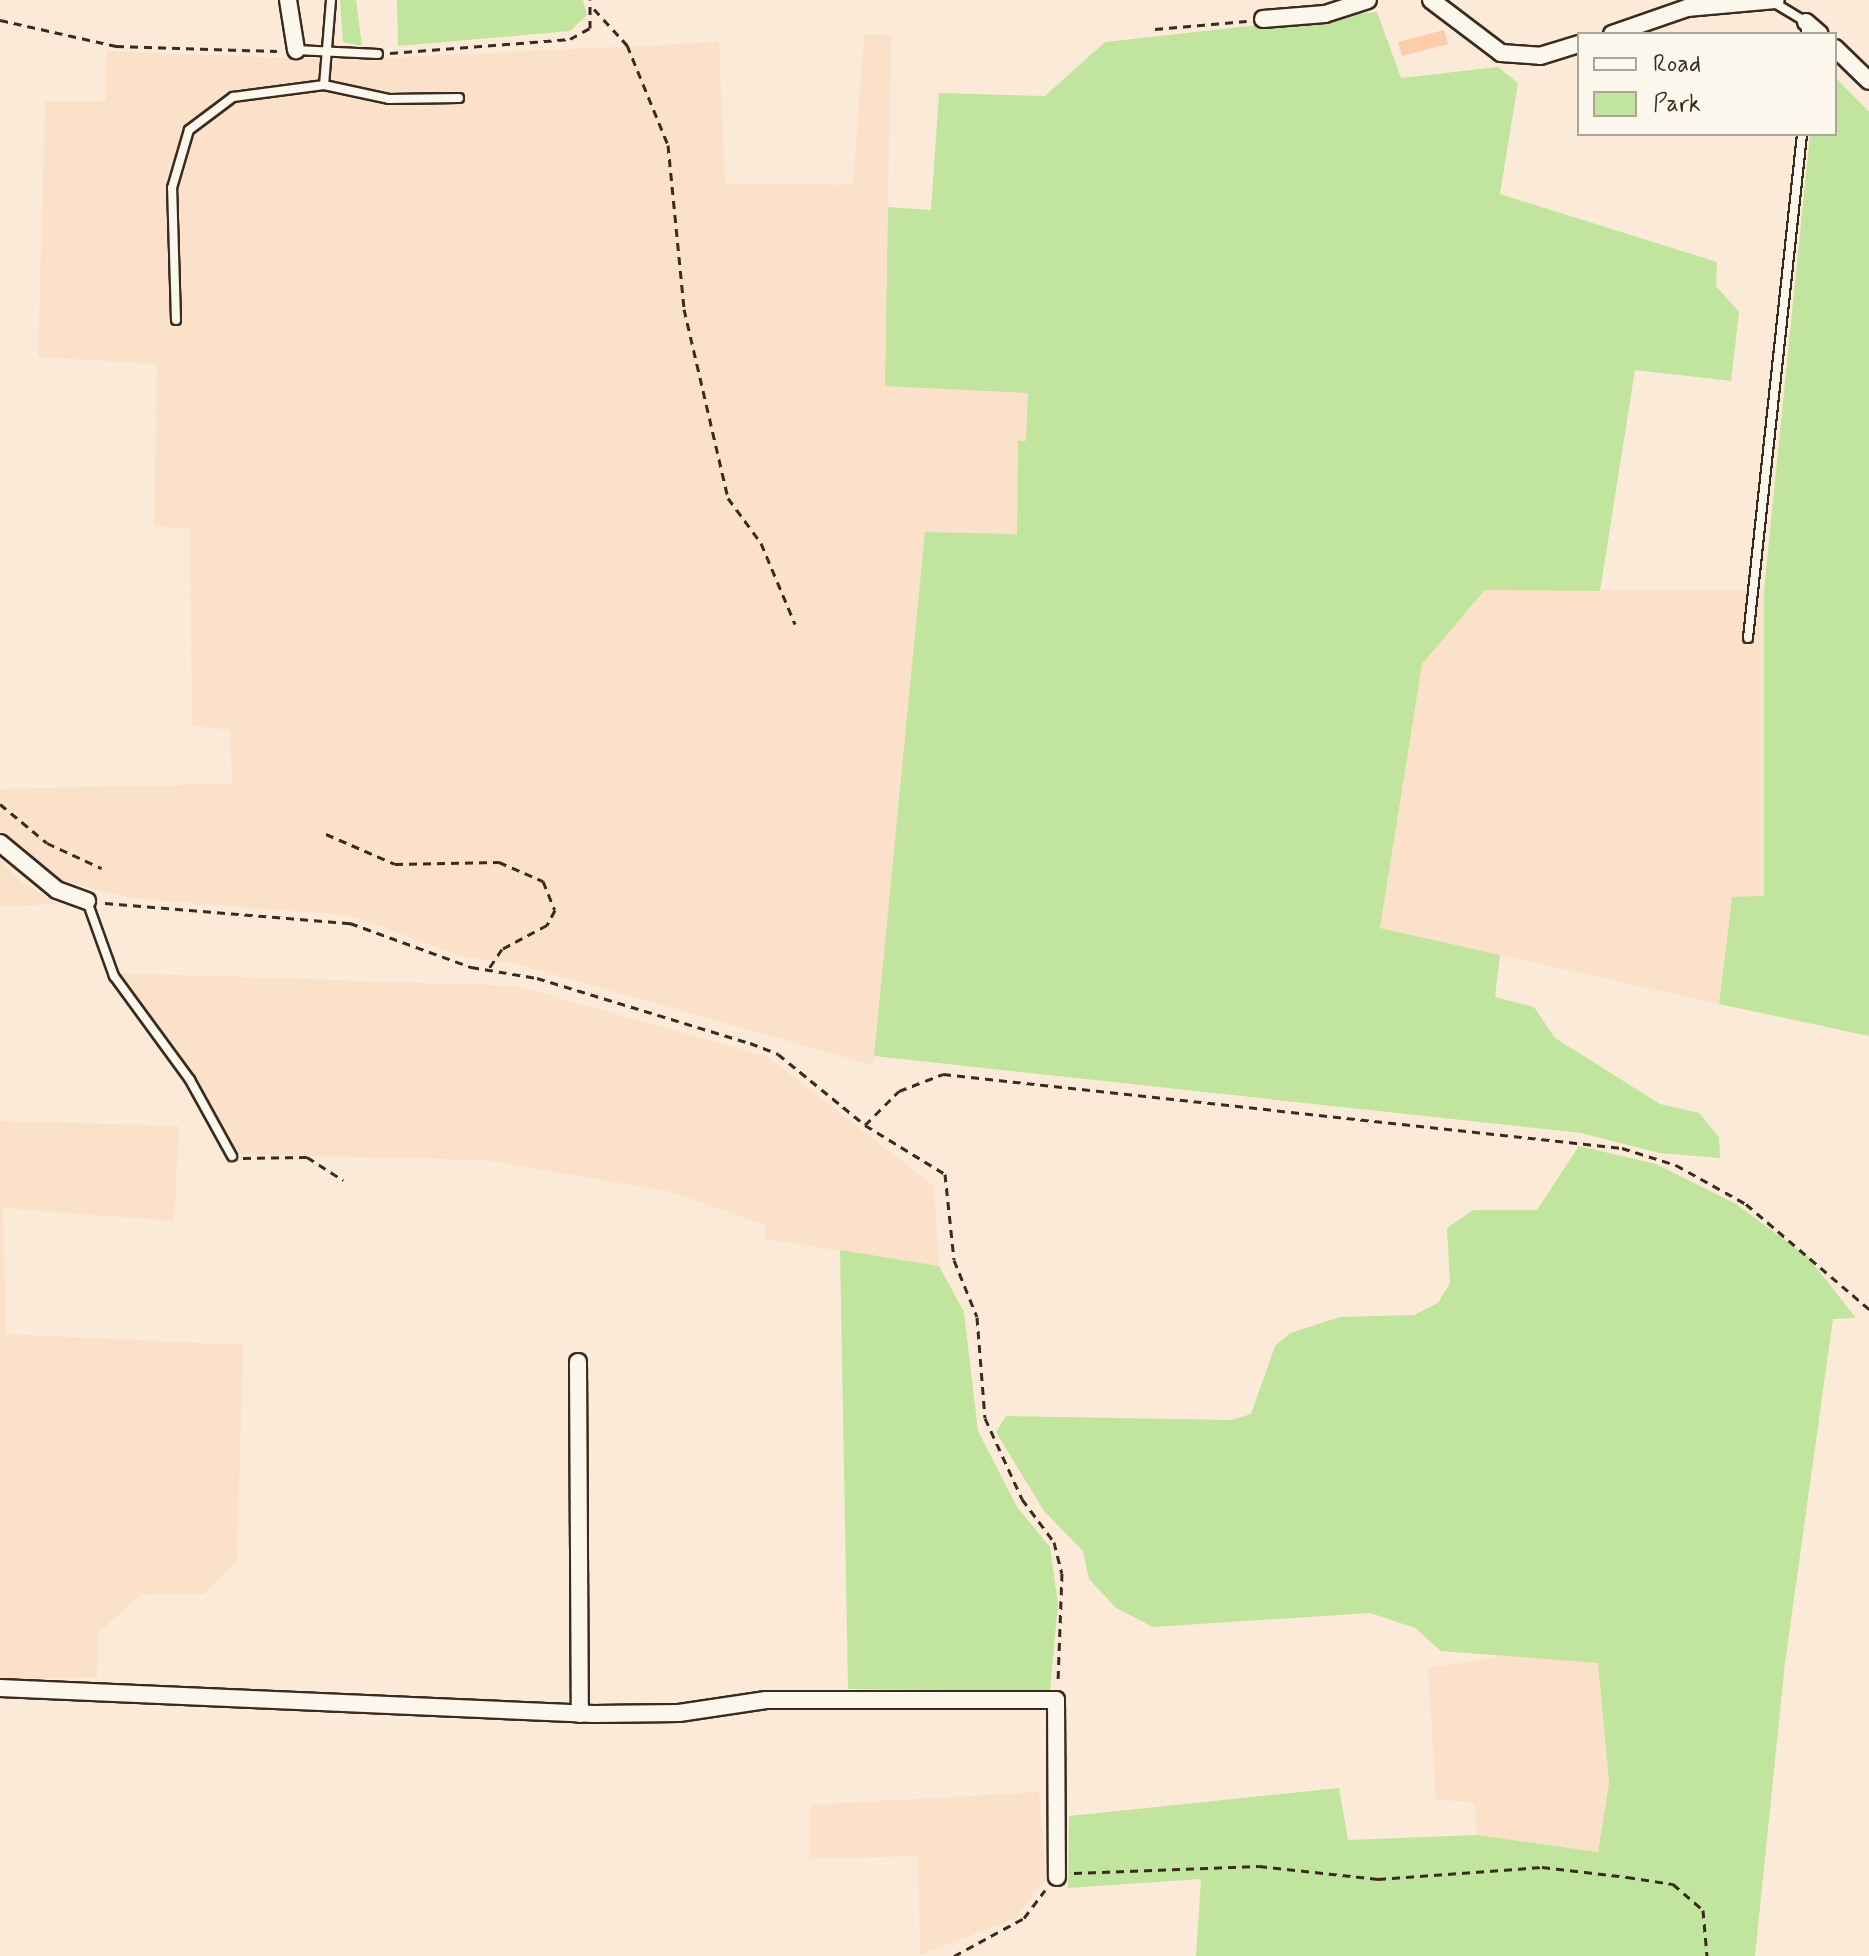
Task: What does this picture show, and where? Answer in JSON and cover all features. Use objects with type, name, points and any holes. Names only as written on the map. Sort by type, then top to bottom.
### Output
[{"type":"street","points":[[288,0],[296,50]]},
{"type":"street","points":[[1263,19],[1325,14],[1368,0]]},
{"type":"street","points":[[1431,0],[1501,53],[1540,56],[1577,45]]},
{"type":"street","points":[[1617,32],[1681,4],[1727,7],[1774,1]]},
{"type":"street","points":[[1837,50],[1869,81]]},
{"type":"street","points":[[0,843],[57,890],[87,901]]},
{"type":"street","points":[[578,1362],[580,1714]]},
{"type":"street","points":[[0,1688],[580,1714],[679,1713],[766,1700],[1056,1700],[1057,1877]]},
{"type":"lane","points":[[324,85],[331,0]]},
{"type":"lane","points":[[1774,1],[1806,28]]},
{"type":"lane","points":[[296,50],[378,54]]},
{"type":"lane","points":[[176,320],[172,188],[189,130],[233,97],[324,85],[389,99],[459,98]]},
{"type":"lane","points":[[1748,638],[1802,136]]},
{"type":"lane","points":[[87,901],[114,976],[190,1080],[232,1156]]},
{"type":"path","points":[[590,0],[594,9],[627,45],[668,145],[684,309],[728,498],[761,543],[795,624]]},
{"type":"path","points":[[378,54],[570,39],[590,28],[594,9]]},
{"type":"path","points":[[1155,29],[1263,19]]},
{"type":"path","points":[[0,20],[116,46],[296,50]]},
{"type":"path","points":[[0,804],[47,843],[101,868]]},
{"type":"path","points":[[326,834],[395,864],[499,862],[543,881],[555,910],[547,925],[502,949],[488,970]]},
{"type":"path","points":[[87,901],[350,923],[488,970],[778,1054],[865,1125],[945,1174],[954,1260],[977,1317],[985,1418],[1022,1499],[1054,1542],[1062,1573],[1056,1700]]},
{"type":"path","points":[[865,1125],[899,1091],[943,1074],[1622,1148],[1676,1165],[1746,1204],[1869,1309]]},
{"type":"path","points":[[232,1156],[307,1157],[343,1180]]},
{"type":"path","points":[[954,1956],[1024,1918],[1057,1877],[1088,1870],[1259,1866],[1378,1879],[1542,1867],[1673,1884],[1703,1910],[1707,1956]]},
{"type":"shaded area","points":[[864,35],[891,35],[885,385],[1028,393],[1026,441],[1018,442],[1017,534],[926,532],[873,1065],[513,963],[463,957],[352,916],[130,898],[61,880],[22,856],[0,830],[0,789],[232,784],[230,730],[192,726],[190,529],[154,526],[157,364],[38,357],[45,101],[106,101],[106,51],[342,60],[719,42],[725,183],[853,185]]},
{"type":"shaded area","points":[[1485,590],[1764,590],[1764,897],[1732,897],[1719,1004],[1380,928],[1422,664]]},
{"type":"shaded area","points":[[0,859],[19,880],[57,904],[0,907]]},
{"type":"shaded area","points":[[117,973],[517,986],[768,1057],[934,1186],[939,1266],[765,1239],[766,1225],[668,1191],[485,1160],[238,1154],[203,1091]]},
{"type":"shaded area","points":[[0,1121],[179,1126],[174,1221],[3,1208],[6,1334],[243,1345],[237,1562],[204,1594],[140,1595],[98,1633],[97,1677],[0,1679]]},
{"type":"shaded area","points":[[1510,1655],[1598,1663],[1609,1783],[1598,1852],[1477,1835],[1475,1802],[1436,1800],[1428,1668]]},
{"type":"shaded area","points":[[1039,1792],[1046,1878],[1016,1918],[920,1955],[918,1856],[809,1859],[810,1805]]},
{"type":"green space","points":[[340,0],[356,0],[362,46],[343,42]]},
{"type":"green space","points":[[397,0],[583,0],[587,15],[570,31],[398,46]]},
{"type":"green space","points":[[1377,12],[1401,78],[1498,67],[1518,83],[1500,194],[1717,262],[1716,286],[1739,312],[1731,381],[1635,370],[1600,591],[1485,590],[1422,664],[1380,928],[1500,955],[1495,997],[1534,1007],[1555,1038],[1660,1104],[1699,1113],[1719,1137],[1720,1158],[1659,1153],[1581,1133],[874,1056],[925,532],[1017,534],[1018,441],[1026,441],[1028,393],[885,386],[888,207],[931,210],[939,93],[1045,96],[1105,42]]},
{"type":"green space","points":[[1837,79],[1869,112],[1869,1036],[1719,1004],[1732,897],[1764,896],[1764,590],[1810,136],[1837,136]]},
{"type":"green space","points":[[1579,1146],[1656,1164],[1736,1204],[1808,1257],[1856,1318],[1833,1319],[1785,1663],[1755,1956],[1196,1956],[1201,1879],[1068,1888],[1069,1816],[1339,1788],[1348,1840],[1477,1835],[1598,1852],[1609,1783],[1598,1663],[1441,1651],[1415,1628],[1370,1613],[1153,1627],[1116,1608],[1089,1579],[1083,1551],[1044,1511],[996,1432],[1006,1416],[1231,1420],[1251,1414],[1275,1346],[1290,1333],[1340,1317],[1414,1315],[1438,1303],[1450,1283],[1447,1228],[1473,1210],[1537,1210]]},
{"type":"green space","points":[[840,1250],[939,1266],[964,1312],[978,1431],[1017,1507],[1050,1547],[1058,1604],[1050,1691],[848,1689]]},
{"type":"building","points":[[1444,30],[1448,44],[1402,56],[1398,42]]}]
